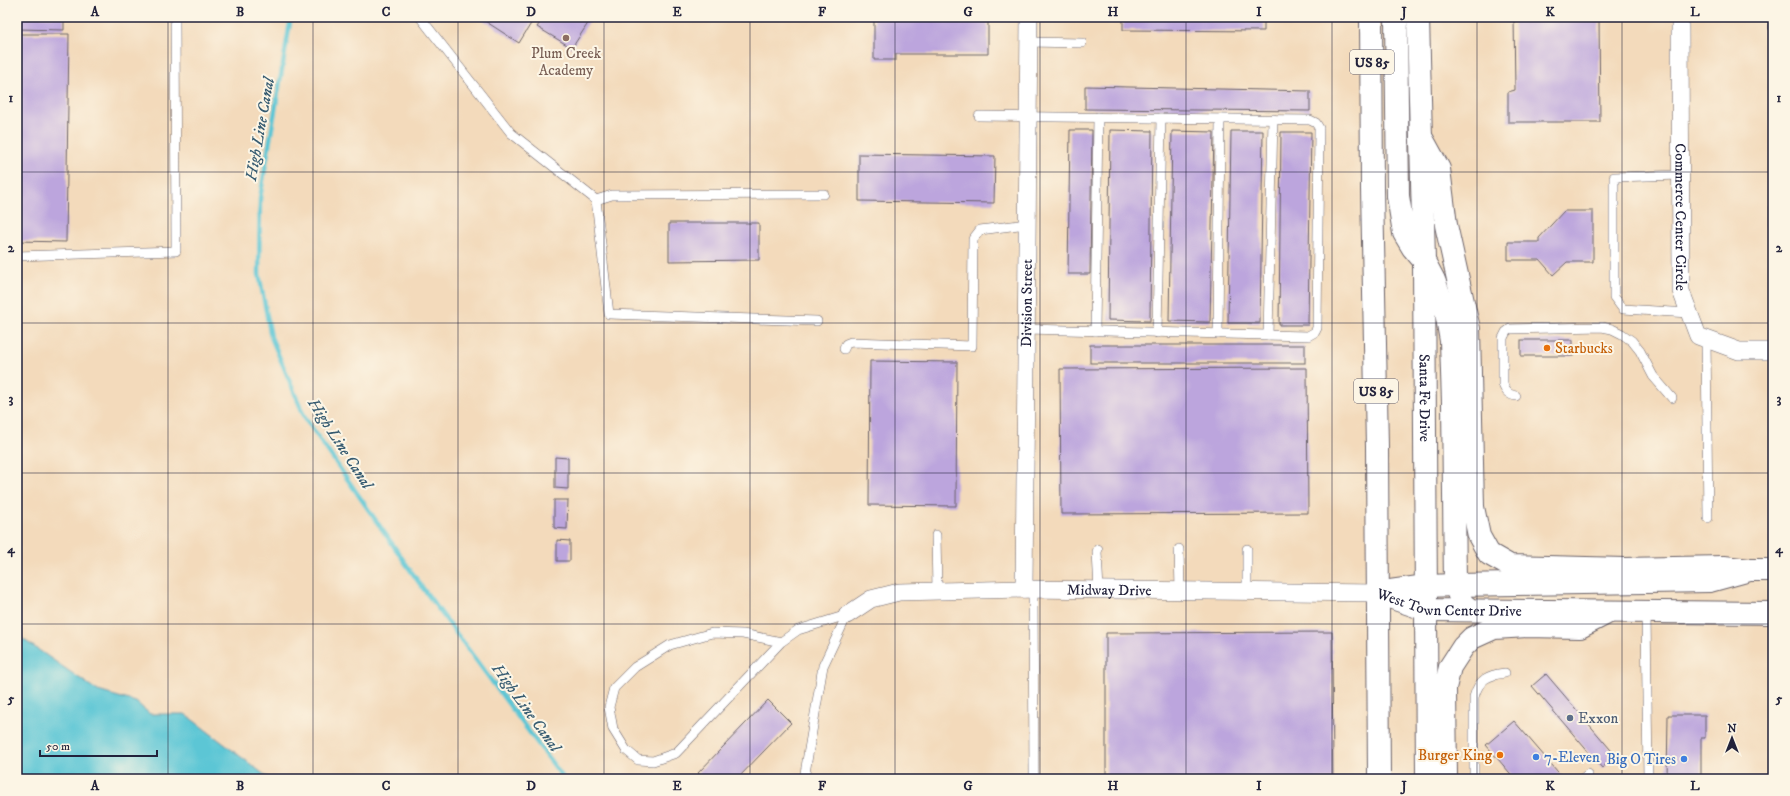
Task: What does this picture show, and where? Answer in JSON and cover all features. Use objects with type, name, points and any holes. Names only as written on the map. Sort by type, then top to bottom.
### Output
[{"type":"main road","name":"US 85","points":[[1371,17],[1372,189],[1377,439],[1379,779]]},
{"type":"main road","points":[[1396,17],[1398,196],[1404,233],[1424,262],[1434,280],[1446,312],[1451,341],[1455,585],[1462,603],[1468,610]]},
{"type":"main road","name":"Santa Fe Drive","points":[[1418,17],[1424,262],[1427,779]]},
{"type":"main road","points":[[1421,135],[1439,169],[1446,226],[1469,329],[1473,507],[1478,536],[1489,554],[1510,566],[1624,568],[1724,567],[1750,570]]},
{"type":"main road","name":"West Town Center Drive","points":[[1378,593],[1426,586],[1710,581],[1750,570],[1773,570]]},
{"type":"main road","name":"West Town Center Drive","points":[[1378,593],[1427,610],[1773,613]]},
{"type":"main road","points":[[1446,779],[1445,688],[1450,667],[1463,646],[1472,638],[1494,628],[1527,626],[1580,627],[1609,612]]},
{"type":"street","name":"Division Street","points":[[1028,589],[1026,329],[1029,17]]},
{"type":"street","name":"Commerce Center Circle","points":[[1680,17],[1681,291],[1698,336],[1739,351],[1773,351]]},
{"type":"street","name":"Midway Drive","points":[[847,615],[871,599],[899,592],[1028,589],[1378,593]]},
{"type":"lane","points":[[17,256],[176,251],[175,17]]},
{"type":"lane","points":[[420,17],[511,133],[596,200],[609,314],[817,321]]},
{"type":"lane","points":[[1028,42],[1082,42]]},
{"type":"lane","points":[[979,116],[1310,120],[1316,123],[1319,128],[1317,320],[1315,332],[1308,336],[1026,329]]},
{"type":"lane","points":[[1095,331],[1098,117]]},
{"type":"lane","points":[[1157,333],[1161,118]]},
{"type":"lane","points":[[1218,334],[1220,119]]},
{"type":"lane","points":[[1268,335],[1272,120]]},
{"type":"lane","points":[[1681,175],[1614,177],[1614,298],[1623,309],[1689,312]]},
{"type":"lane","points":[[596,200],[612,195],[824,194]]},
{"type":"lane","points":[[844,349],[846,344],[851,342],[972,346],[973,239],[980,230],[1027,224]]},
{"type":"lane","points":[[1516,396],[1510,395],[1505,390],[1503,384],[1503,338],[1510,329],[1602,327],[1622,334],[1632,341],[1640,351],[1653,376],[1672,398]]},
{"type":"lane","points":[[1706,339],[1708,518]]},
{"type":"lane","points":[[936,535],[937,591]]},
{"type":"lane","points":[[1098,549],[1099,590]]},
{"type":"lane","points":[[1179,549],[1180,590]]},
{"type":"lane","points":[[1247,549],[1247,591]]},
{"type":"lane","points":[[1028,589],[1034,779]]},
{"type":"lane","points":[[1646,613],[1648,779]]},
{"type":"lane","points":[[781,642],[744,634],[712,633],[670,645],[635,667],[614,688],[610,707],[613,729],[626,750],[638,760],[653,761],[676,753],[781,642],[798,630],[847,615]]},
{"type":"lane","points":[[804,779],[823,666],[847,615]]},
{"type":"lane","points":[[1474,779],[1474,697],[1476,688],[1483,679],[1491,675],[1505,673]]},
{"type":"water","points":[[17,635],[98,691],[136,702],[150,714],[185,714],[270,779],[17,779]]},
{"type":"building","points":[[17,17],[64,17],[64,30],[17,29]]},
{"type":"building","name":"Plum Creek Academy","points":[[484,17],[535,17],[519,43],[482,19]]},
{"type":"building","name":"Plum Creek Academy","points":[[544,17],[592,17],[572,48],[537,27]]},
{"type":"building","points":[[874,17],[988,17],[988,54],[896,54],[896,60],[874,60]]},
{"type":"building","points":[[1123,17],[1264,17],[1264,31],[1123,30]]},
{"type":"building","points":[[1514,17],[1599,17],[1600,122],[1508,122],[1508,92],[1515,90]]},
{"type":"building","points":[[1769,17],[1773,17],[1773,29],[1769,29]]},
{"type":"building","points":[[17,34],[69,34],[66,242],[17,241]]},
{"type":"building","points":[[1085,86],[1310,91],[1310,111],[1085,109]]},
{"type":"building","points":[[1070,130],[1092,130],[1090,274],[1068,274]]},
{"type":"building","points":[[1110,130],[1152,131],[1150,321],[1108,320]]},
{"type":"building","points":[[1172,131],[1214,132],[1210,322],[1169,321]]},
{"type":"building","points":[[1231,131],[1263,131],[1260,323],[1228,323]]},
{"type":"building","points":[[1281,132],[1311,132],[1308,325],[1279,325]]},
{"type":"building","points":[[859,154],[995,156],[994,203],[859,201]]},
{"type":"building","points":[[1770,202],[1773,202],[1773,265],[1770,265]]},
{"type":"building","points":[[1564,211],[1593,211],[1593,262],[1567,262],[1553,275],[1540,260],[1508,260],[1508,242],[1539,242],[1539,238]]},
{"type":"building","points":[[669,223],[759,223],[759,260],[669,261]]},
{"type":"building","name":"Starbucks","points":[[1521,340],[1573,340],[1573,356],[1521,356]]},
{"type":"building","points":[[1090,345],[1305,345],[1305,363],[1090,363]]},
{"type":"building","points":[[870,361],[957,362],[956,506],[869,505]]},
{"type":"building","points":[[1307,368],[1308,513],[1061,514],[1060,369]]},
{"type":"building","points":[[555,457],[568,458],[568,489],[555,488]]},
{"type":"building","points":[[554,500],[568,500],[567,529],[554,528]]},
{"type":"building","points":[[557,540],[570,541],[570,561],[557,561]]},
{"type":"building","points":[[1332,632],[1333,779],[1106,779],[1106,633]]},
{"type":"building","points":[[1546,674],[1616,756],[1602,768],[1532,686]]},
{"type":"building","points":[[768,700],[791,723],[737,779],[704,779],[698,773]]},
{"type":"building","name":"Big O Tires","points":[[1668,715],[1705,715],[1705,738],[1701,738],[1701,779],[1667,779]]},
{"type":"building","points":[[1514,721],[1564,779],[1515,779],[1486,745]]},
{"type":"waterway","name":"High Line Canal","points":[[291,17],[260,198],[259,274],[271,337],[305,418],[422,587],[564,779]]},
{"type":"place","name":"Plum Creek Academy","points":[[566,38]]},
{"type":"place","name":"Starbucks","points":[[1547,348]]},
{"type":"place","name":"Exxon","points":[[1570,718]]},
{"type":"place","name":"Burger King","points":[[1500,755]]},
{"type":"place","name":"7-Eleven","points":[[1536,757]]},
{"type":"place","name":"Big O Tires","points":[[1684,759]]}]
